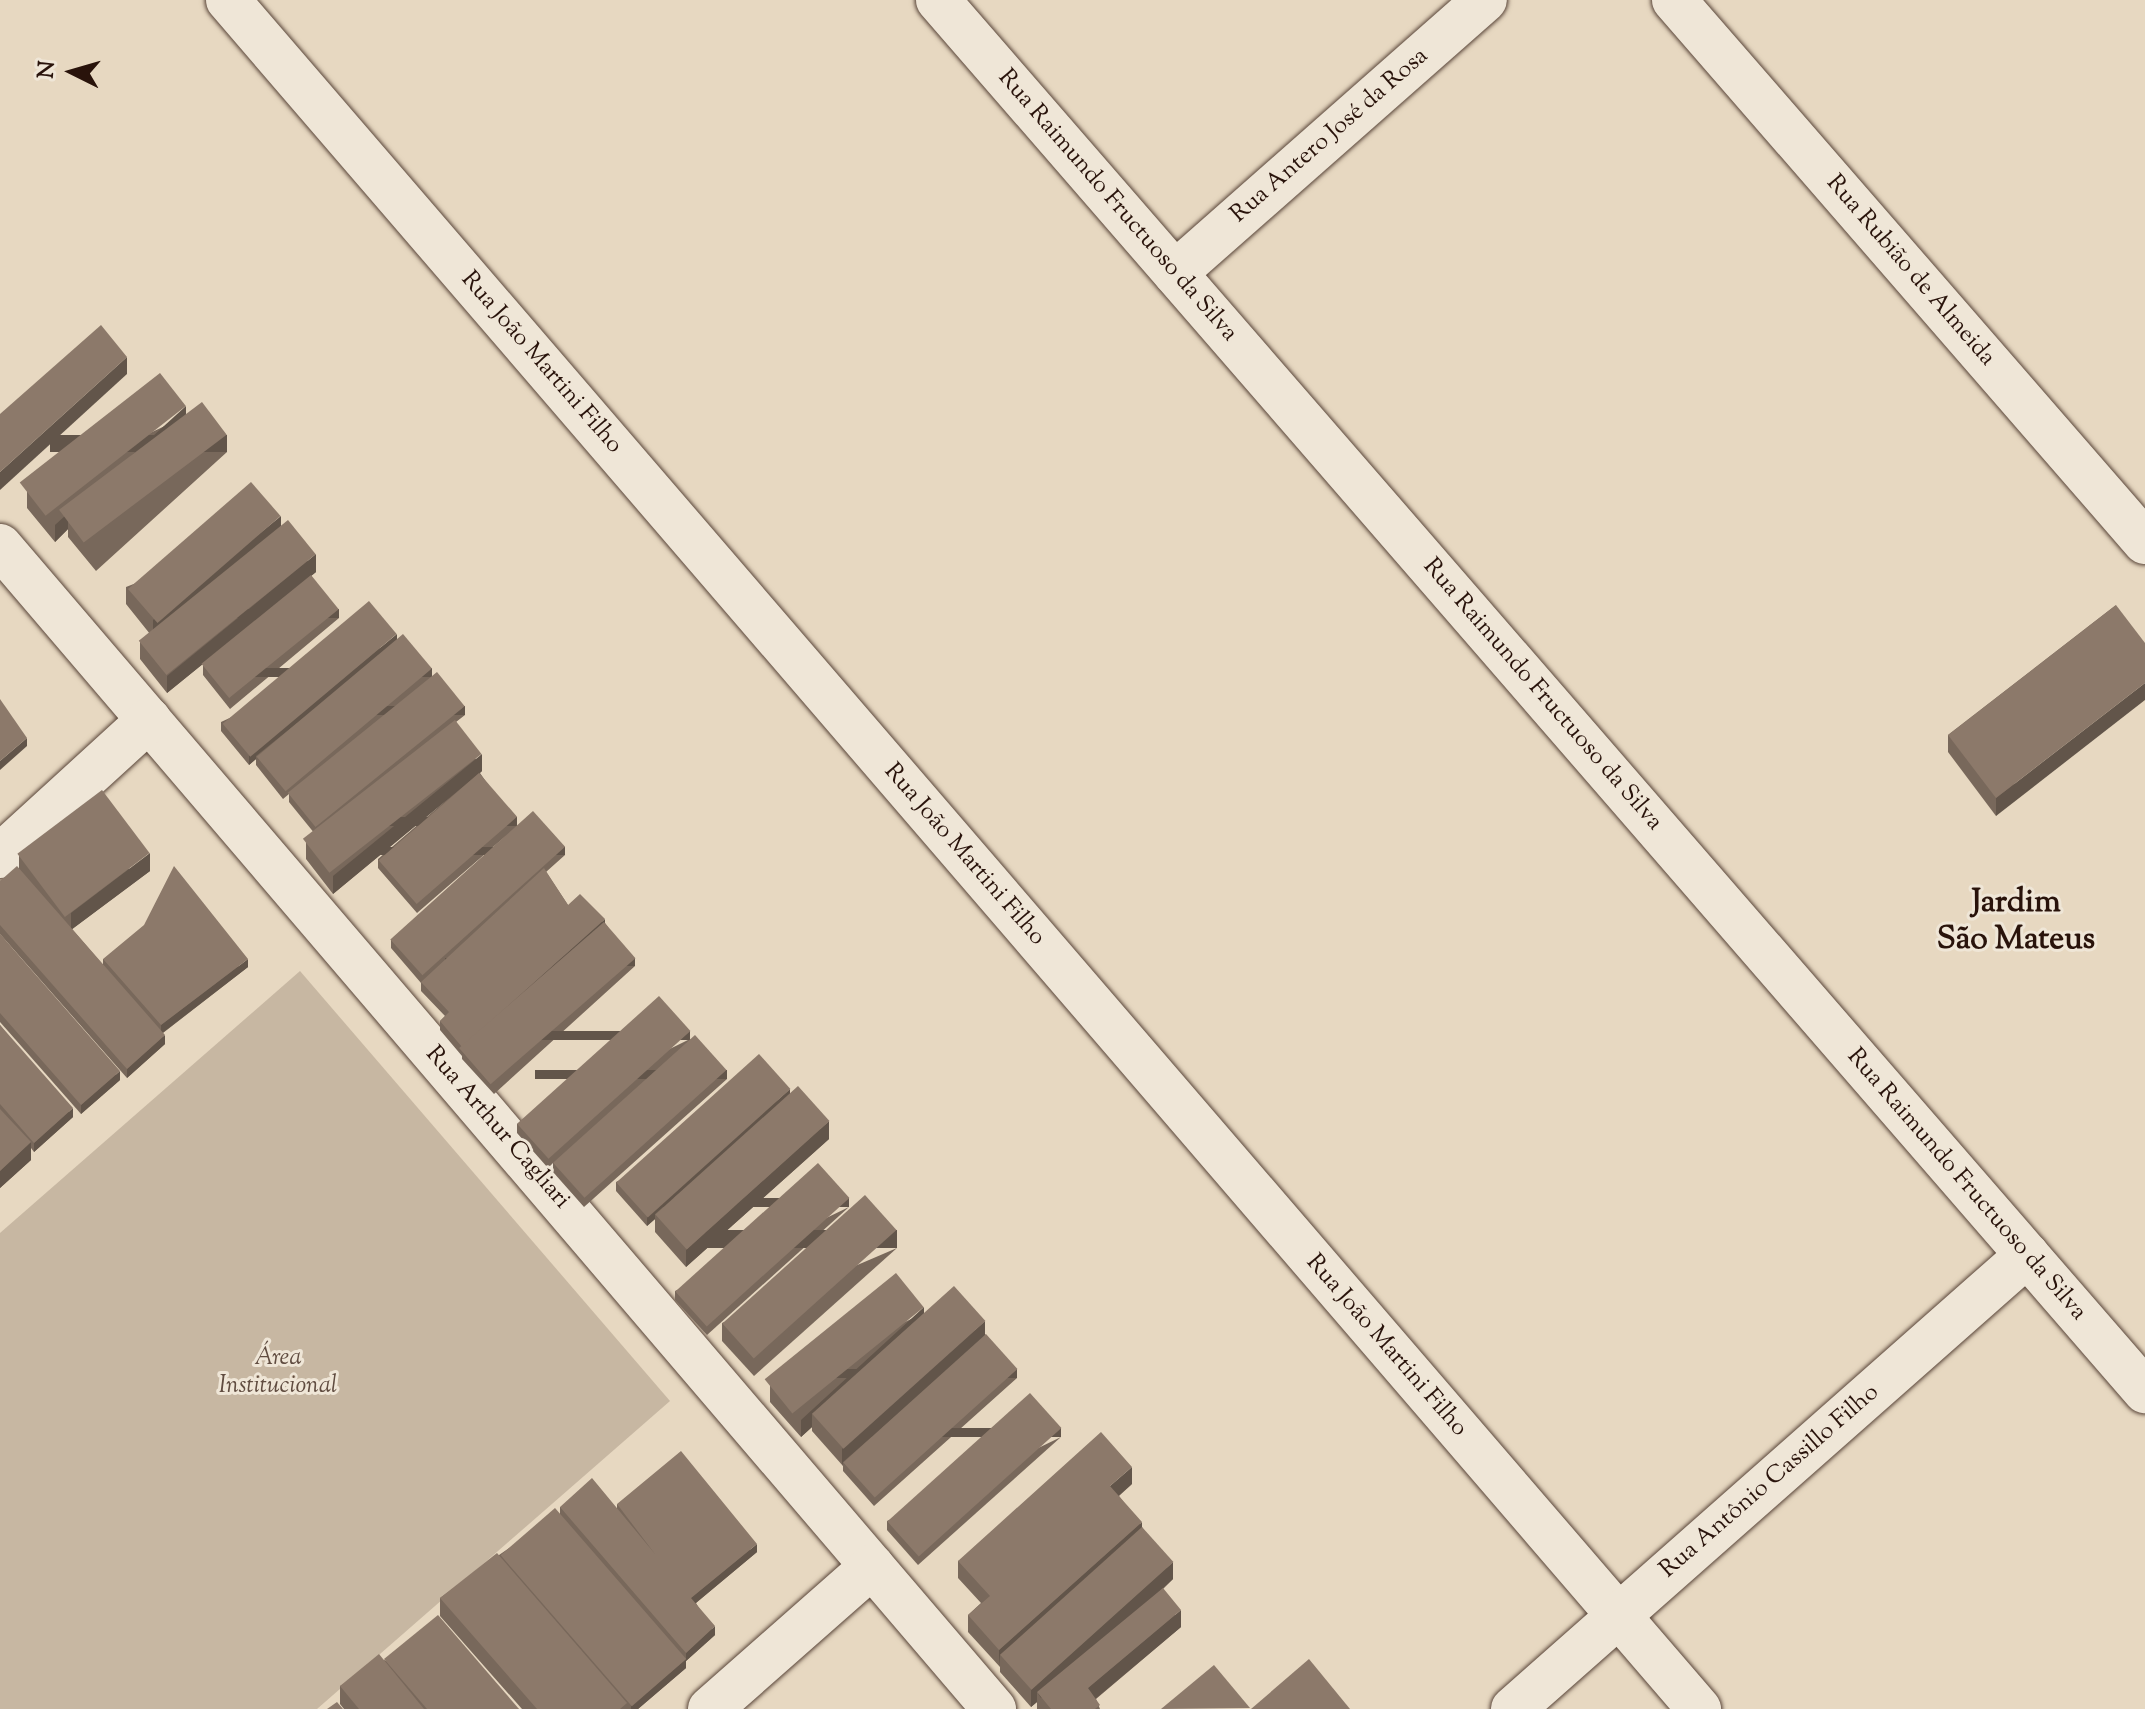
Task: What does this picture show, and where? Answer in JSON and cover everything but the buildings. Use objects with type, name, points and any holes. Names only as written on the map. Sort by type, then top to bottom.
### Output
[{"type":"street","name":"Rua João Martini Filho","points":[[228,0],[1699,1709]]},
{"type":"street","name":"Rua Raimundo Fructuoso da Silva","points":[[938,0],[2145,1391]]},
{"type":"street","name":"Rua Antero José da Rosa","points":[[1175,273],[1485,0]]},
{"type":"street","name":"Rua Rubião de Almeida","points":[[1674,0],[2145,542]]},
{"type":"street","name":"Rua Arthur Cagliari","points":[[0,546],[994,1709]]},
{"type":"street","points":[[0,856],[149,720]]},
{"type":"street","name":"Rua Antônio Cassillo Filho","points":[[1513,1709],[2027,1255]]},
{"type":"street","points":[[710,1709],[872,1566]]},
{"type":"green space","name":"Área Institucional","points":[[300,971],[670,1401],[317,1709],[0,1709],[0,1233]]},
{"type":"district","name":"Jardim São Mateus","points":[[2016,922]]}]
